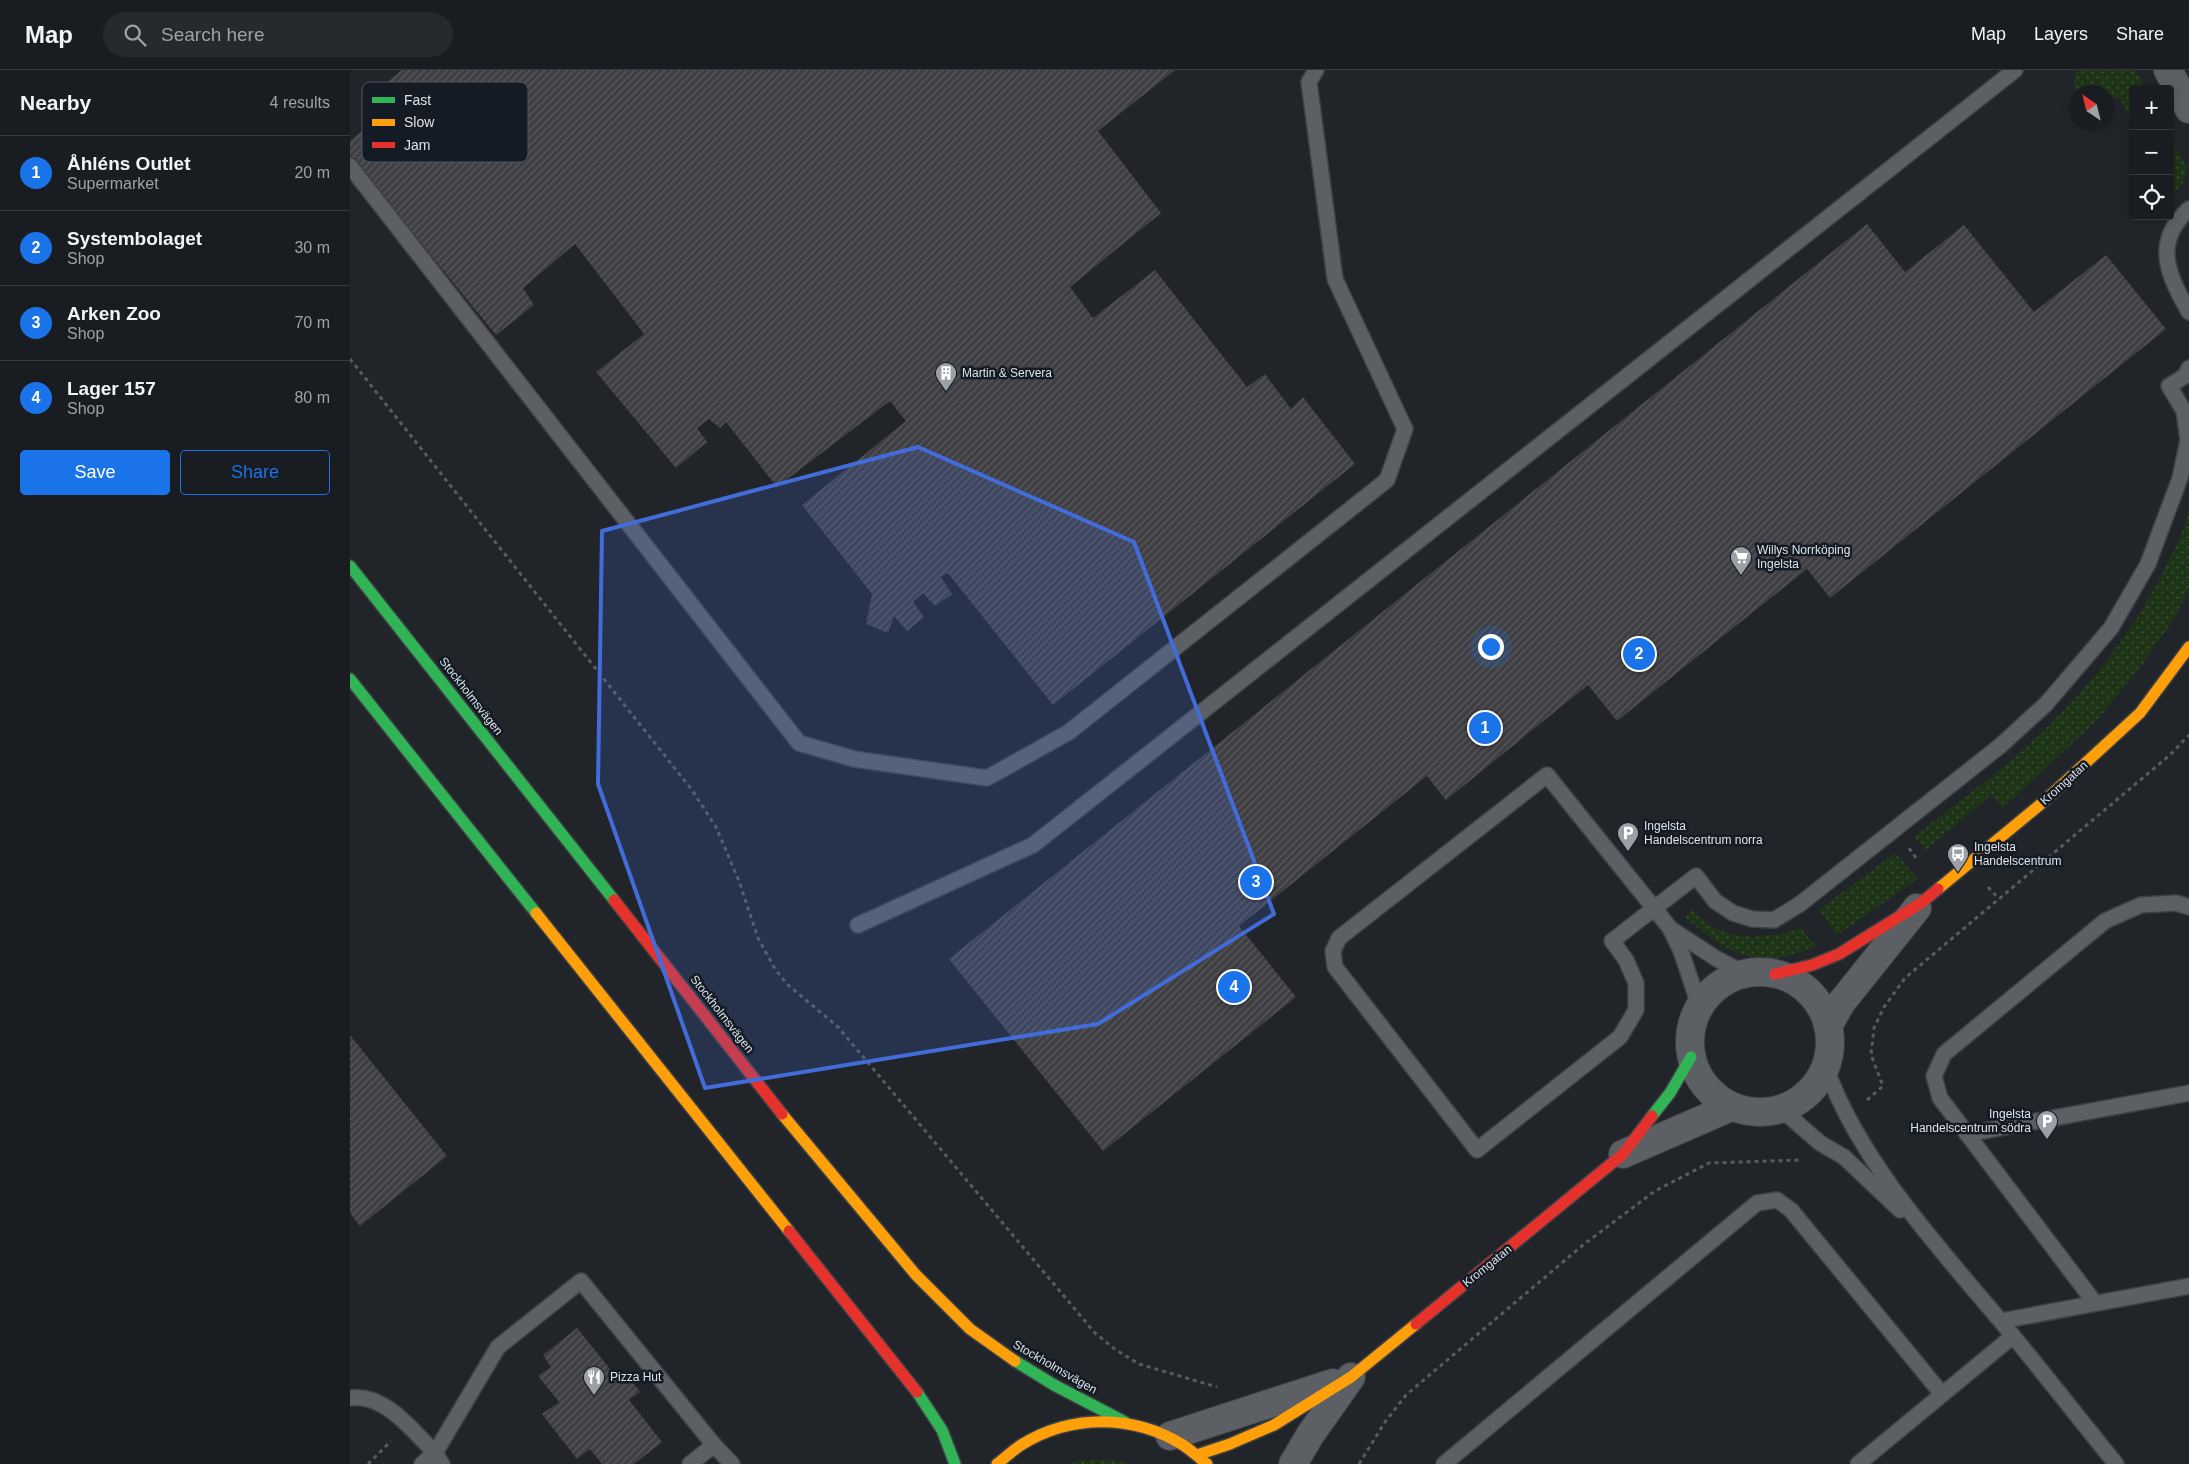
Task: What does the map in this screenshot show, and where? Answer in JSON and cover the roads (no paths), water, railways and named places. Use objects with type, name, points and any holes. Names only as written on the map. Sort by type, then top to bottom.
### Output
[{"type":"main road","name":"Stockholmsvägen","points":[[350,566],[807,1145],[916,1275],[970,1329],[1013,1360],[1124,1422]]},
{"type":"main road","name":"Kromgatan","points":[[1775,974],[1812,965],[1839,954],[1921,903],[2042,803],[2140,714],[2189,647]]},
{"type":"main road","points":[[350,680],[922,1399],[940,1425],[951,1449],[955,1464]]},
{"type":"main road","name":"Kromgatan","points":[[1198,1455],[1230,1444],[1274,1425],[1351,1377],[1624,1154],[1665,1100],[1691,1057]]},
{"type":"main road","points":[[996,1464],[1008,1453],[1034,1436],[1063,1425],[1093,1420],[1124,1422],[1148,1427],[1170,1436],[1198,1455],[1207,1464]]},
{"type":"street","points":[[2168,70],[2189,109]]},
{"type":"street","name":"Kromgatan","points":[[1828,1026],[1841,1003],[1921,903]]},
{"type":"street","points":[[1764,972],[1775,974],[1794,981],[1809,992],[1821,1008],[1828,1026],[1830,1047],[1826,1068],[1816,1086],[1800,1100],[1782,1110],[1756,1113],[1731,1107],[1708,1090],[1698,1078],[1691,1057],[1690,1036],[1699,1005],[1718,986],[1734,977],[1746,974],[1764,972]]},
{"type":"street","name":"Kromgatan","points":[[1624,1154],[1731,1107]]},
{"type":"street","name":"Kromgatan","points":[[1170,1436],[1351,1377]]},
{"type":"street","name":"Kromgatan","points":[[1293,1464],[1310,1435],[1351,1377]]},
{"type":"lane","points":[[350,166],[799,743],[854,759],[987,778],[1068,732],[1387,480],[1405,429],[1335,280],[1309,82],[1316,70]]},
{"type":"lane","points":[[858,925],[1032,845],[2015,70]]},
{"type":"lane","points":[[2189,209],[2175,221],[2167,241],[2167,262],[2176,288],[2189,312]]},
{"type":"lane","points":[[1699,1005],[1681,951],[1670,928],[1654,908],[1547,775],[1339,938],[1333,951],[1336,967],[1476,1150],[1620,1037],[1636,1010],[1636,983],[1626,960],[1612,941],[1654,908],[1696,876],[1715,901],[1733,913],[1752,919],[1774,920],[1800,904],[2000,746],[2046,704],[2111,628],[2148,564],[2175,495],[2188,440],[2184,411],[2169,386],[2185,376],[2189,368]]},
{"type":"lane","points":[[2095,1304],[1940,1098],[1934,1076],[1944,1054],[2106,921],[2141,906],[2176,902],[2189,907]]},
{"type":"lane","points":[[1670,928],[1717,959],[1746,974]]},
{"type":"lane","points":[[1826,1068],[1834,1090],[1848,1116],[1886,1177],[1930,1239]]},
{"type":"lane","points":[[1967,1134],[2189,1093]]},
{"type":"lane","points":[[1782,1110],[1820,1143],[1844,1157],[1930,1239],[2001,1321],[2116,1464]]},
{"type":"lane","points":[[1444,1464],[1757,1204],[1777,1200],[1791,1210],[1942,1394]]},
{"type":"lane","points":[[422,1464],[435,1460],[498,1346],[581,1281],[714,1445],[732,1464]]},
{"type":"lane","points":[[2001,1321],[2189,1286]]},
{"type":"lane","points":[[1858,1464],[2013,1336]]},
{"type":"lane","points":[[350,1398],[358,1396],[378,1402],[392,1412],[406,1425],[435,1460]]},
{"type":"lane","points":[[690,1464],[714,1445]]},
{"type":"place","name":"Martin & Servera","points":[[946,392]]},
{"type":"place","name":"Willys Norrköping Ingelsta","points":[[1741,576]]},
{"type":"place","name":"Systembolaget","points":[[1639,654]]},
{"type":"place","name":"Åhléns Outlet","points":[[1485,728]]},
{"type":"place","name":"Ingelsta Handelscentrum norra","points":[[1628,852]]},
{"type":"place","name":"Ingelsta Handelscentrum","points":[[1958,873]]},
{"type":"place","name":"Arken Zoo","points":[[1256,882]]},
{"type":"place","name":"Lager 157","points":[[1234,987]]},
{"type":"place","name":"Ingelsta Handelscentrum södra","points":[[2047,1140]]},
{"type":"place","name":"Pizza Hut","points":[[594,1396]]}]
